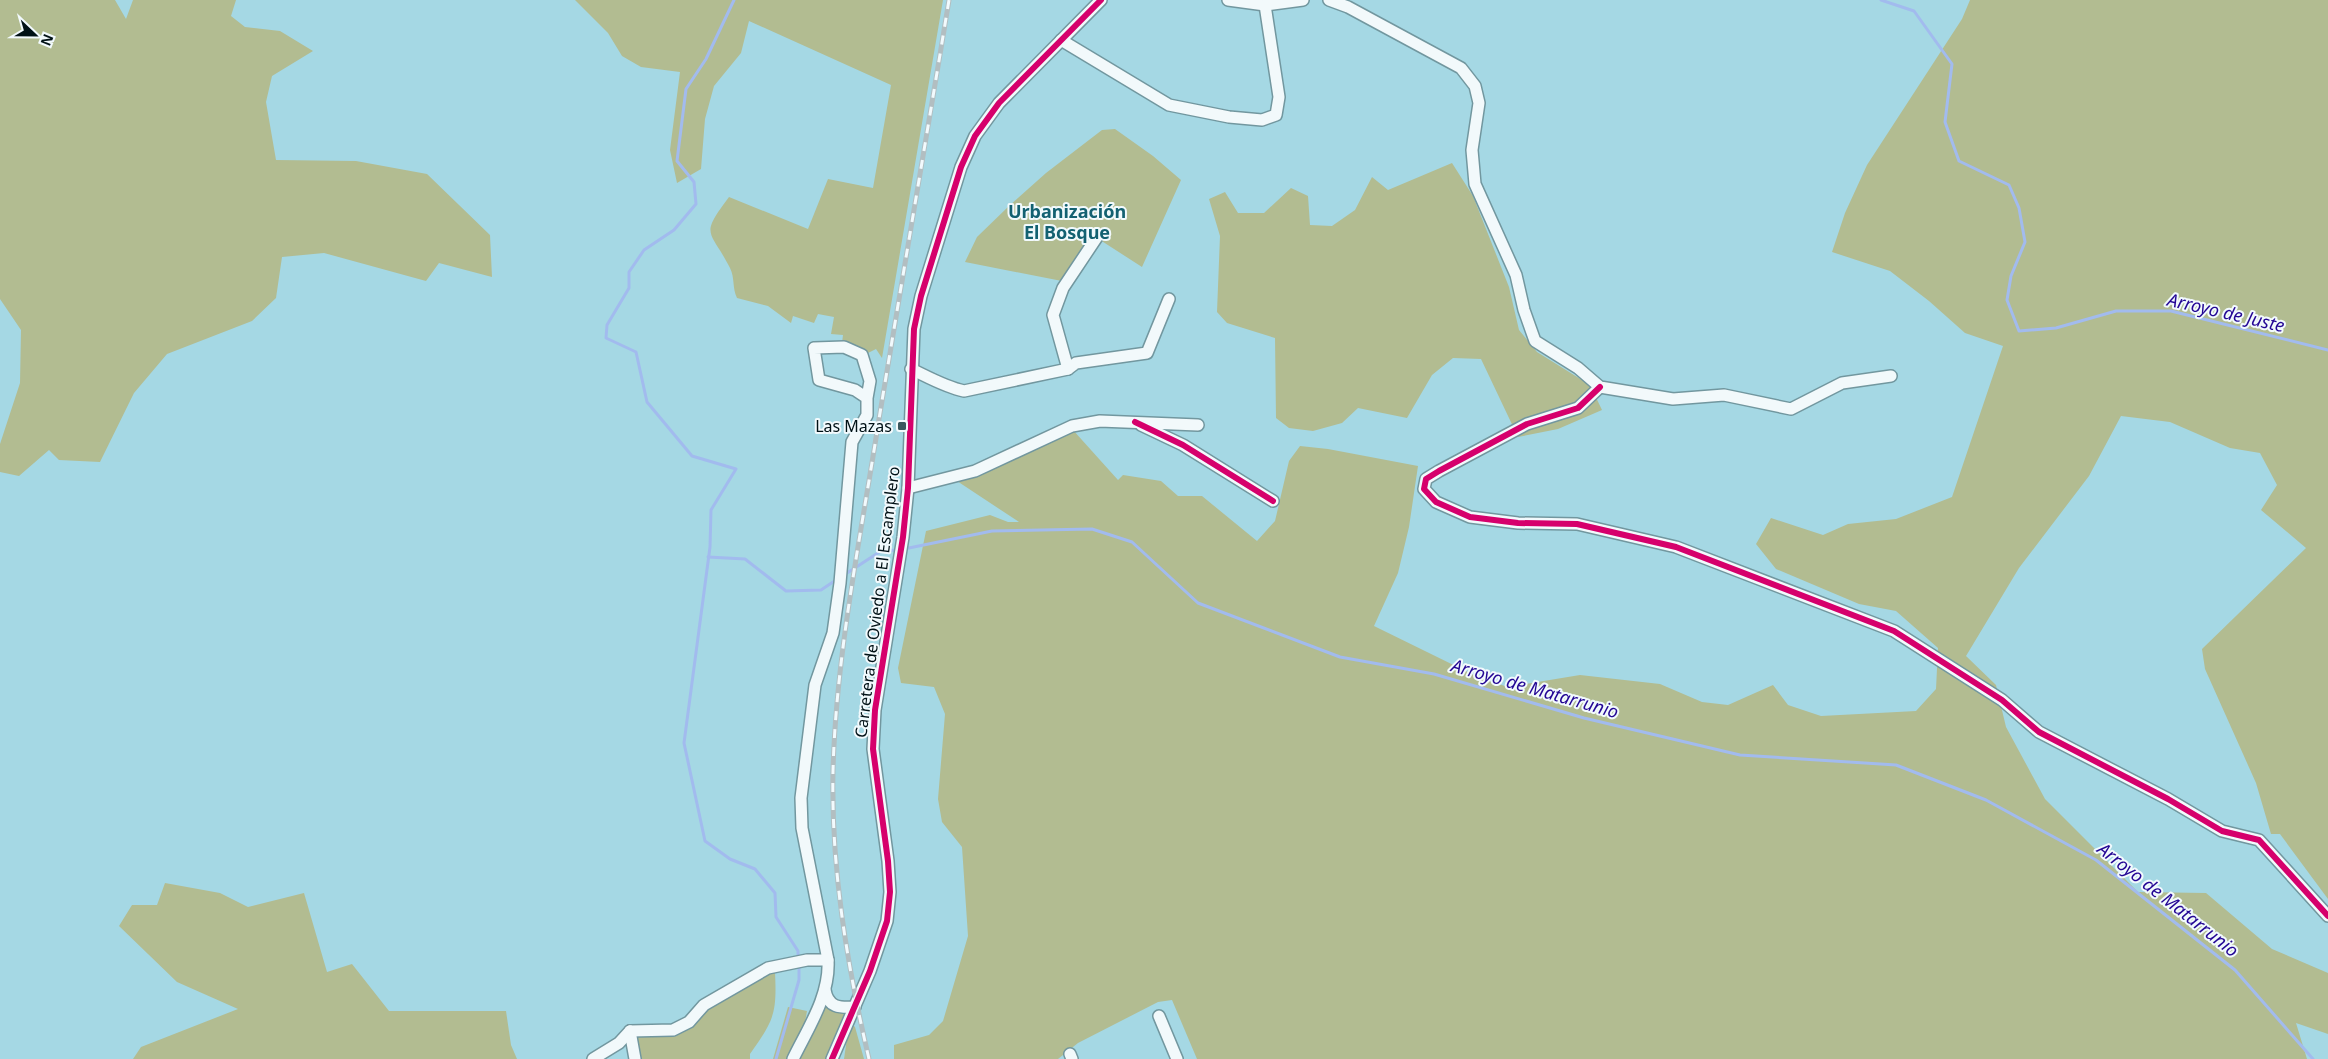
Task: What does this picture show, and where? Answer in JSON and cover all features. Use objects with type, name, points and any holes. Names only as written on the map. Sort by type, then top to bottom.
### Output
[{"type":"street","points":[[1228,0],[1265,5],[1303,0]]},
{"type":"street","points":[[1330,0],[1348,7],[1461,68],[1475,86],[1479,103],[1472,150],[1475,184],[1516,275],[1524,310],[1535,341],[1578,368],[1600,387],[1672,399],[1724,395],[1791,409],[1842,383],[1892,376]]},
{"type":"street","name":"Carretera de Oviedo a El Escamplero","points":[[832,1059],[879,946],[886,921],[890,892],[888,861],[873,748],[875,710],[900,556],[908,488],[911,369],[914,329],[920,296],[961,167],[971,144],[999,103],[1096,2]]},
{"type":"street","points":[[1061,40],[1169,105],[1229,117],[1262,120],[1276,115],[1279,97],[1265,5]]},
{"type":"street","points":[[1068,369],[1053,315],[1063,288],[1097,237]]},
{"type":"street","points":[[911,369],[937,380],[948,388],[964,391],[1068,369],[1076,363],[1147,353],[1168,299]]},
{"type":"street","points":[[793,1059],[828,980],[828,960],[802,828],[801,798],[815,685],[832,633],[840,583],[852,442],[867,415],[870,381],[862,355],[844,348],[814,348],[818,380],[855,390],[868,398]]},
{"type":"street","points":[[1600,387],[1578,408],[1527,424],[1439,471],[1426,479],[1424,489],[1436,502],[1470,517],[1518,523],[1577,524],[1676,547],[1894,631],[2002,700],[2039,732],[2168,799],[2222,831],[2259,840],[2328,916]]},
{"type":"street","points":[[908,488],[975,471],[1072,426],[1100,421],[1198,426]]},
{"type":"street","points":[[1135,422],[1183,445],[1273,501]]},
{"type":"street","points":[[593,1059],[619,1043],[630,1031],[673,1030],[690,1022],[704,1005],[768,968],[807,960],[828,960]]},
{"type":"street","points":[[825,990],[829,1002],[834,1006],[855,1007]]},
{"type":"street","points":[[1159,1016],[1177,1059]]},
{"type":"street","points":[[630,1031],[635,1059]]},
{"type":"street","name":"Carretera de Oviedo a El Escamplero","points":[[838,1047],[838,1059]]},
{"type":"green space","points":[[0,0],[115,0],[126,19],[133,0],[236,0],[231,16],[245,27],[280,31],[313,51],[272,76],[266,102],[276,160],[356,161],[427,174],[490,235],[492,277],[439,263],[426,281],[324,253],[282,257],[276,298],[252,321],[167,354],[134,393],[100,462],[59,460],[49,450],[19,476],[0,472],[0,444],[20,383],[21,330],[0,299]]},
{"type":"green space","points":[[575,0],[943,0],[882,358],[876,349],[866,354],[842,343],[843,335],[831,334],[834,317],[818,314],[814,323],[793,316],[791,323],[768,306],[737,298],[732,272],[713,239],[711,227],[714,219],[729,197],[808,229],[828,179],[873,188],[891,85],[749,21],[741,53],[714,86],[705,119],[701,169],[677,183],[670,150],[680,72],[641,67],[622,56],[608,33]]},
{"type":"green space","points":[[1970,0],[2328,0],[2328,899],[2280,834],[2271,834],[2256,783],[2205,669],[2202,649],[2306,548],[2261,510],[2277,485],[2260,453],[2230,448],[2170,422],[2121,416],[2089,476],[2019,568],[1966,656],[1996,685],[2006,727],[2045,799],[2138,892],[2206,893],[2272,949],[2328,973],[2328,1034],[2296,1023],[2307,1059],[1197,1059],[1172,1000],[1158,1002],[1078,1043],[1058,1059],[894,1059],[894,1045],[929,1035],[943,1021],[968,936],[962,847],[942,822],[938,799],[945,714],[934,687],[901,683],[898,668],[926,531],[990,515],[1008,522],[1019,522],[957,481],[1002,465],[1073,430],[1118,480],[1123,475],[1161,481],[1178,496],[1202,496],[1257,541],[1275,521],[1289,461],[1300,446],[1328,449],[1418,466],[1409,527],[1398,573],[1374,626],[1480,678],[1508,687],[1580,675],[1660,684],[1702,702],[1728,705],[1773,685],[1788,705],[1821,716],[1916,711],[1936,689],[1938,648],[1896,611],[1859,604],[1776,569],[1756,544],[1771,518],[1823,535],[1848,524],[1896,519],[1952,497],[2003,346],[1965,333],[1929,301],[1890,271],[1832,252],[1845,213],[1867,165],[1962,19]]},
{"type":"green space","points":[[1115,129],[1153,156],[1181,180],[1142,267],[1097,238],[1067,282],[965,262],[977,237],[1046,173],[1102,130]]},
{"type":"green space","points":[[1452,163],[1473,196],[1509,287],[1519,330],[1537,352],[1590,385],[1602,410],[1558,429],[1518,437],[1481,359],[1453,358],[1432,375],[1407,418],[1358,408],[1342,423],[1313,431],[1289,428],[1276,418],[1275,338],[1227,323],[1217,312],[1220,236],[1209,199],[1225,192],[1238,213],[1264,213],[1291,188],[1308,196],[1310,225],[1332,226],[1355,210],[1372,177],[1388,190]]},
{"type":"green space","points":[[165,883],[220,893],[248,907],[304,893],[327,972],[352,964],[389,1011],[506,1011],[511,1045],[517,1059],[133,1059],[141,1047],[238,1009],[177,982],[119,926],[132,905],[157,905]]},
{"type":"green space","points":[[775,972],[775,998],[772,1016],[764,1033],[750,1054],[750,1059],[638,1059],[635,1038],[651,1034],[704,1011],[768,973]]},
{"type":"green space","points":[[825,1005],[846,1012],[827,1059],[800,1059]]},
{"type":"green space","points":[[788,1007],[807,1011],[804,1028],[786,1059],[773,1059]]},
{"type":"green space","points":[[853,1025],[864,1059],[844,1059],[847,1038]]},
{"type":"waterway","points":[[734,0],[706,59],[686,89],[677,161],[694,182],[696,204],[674,230],[644,250],[629,272],[629,288],[607,325],[606,338],[636,352],[647,402],[692,456],[736,469],[711,510],[710,547],[684,743],[705,841],[730,859],[755,869],[775,893],[776,917],[798,951],[798,959]]},
{"type":"waterway","name":"Arroyo de Juste","points":[[1881,0],[1914,11],[1952,64],[1945,122],[1959,161],[2009,185],[2019,208],[2025,242],[2011,276],[2007,300],[2019,331],[2056,328],[2116,311],[2171,311],[2328,350]]},
{"type":"waterway","name":"Arroyo de Matarrunio","points":[[904,549],[992,531],[1092,529],[1132,542],[1198,603],[1340,657],[1434,674],[1584,718],[1740,755],[1896,765],[1986,800],[2096,860],[2235,970],[2313,1059]]},
{"type":"waterway","name":"Arroyo de Matarrunio","points":[[844,575],[881,551],[898,550]]},
{"type":"waterway","name":"Arroyo de Matarrunio","points":[[708,557],[745,559],[786,591],[821,590],[836,580]]},
{"type":"waterway","points":[[776,1059],[799,980],[799,965]]},
{"type":"railway","points":[[869,1059],[847,952],[838,880],[833,808],[835,727],[850,595],[949,0]]},
{"type":"cycle path","points":[[832,1059],[870,971],[887,921],[890,892],[888,861],[873,749],[875,710],[903,537],[908,488],[914,329],[921,296],[961,167],[975,136],[999,103],[1101,0]]},
{"type":"cycle path","points":[[1600,387],[1578,408],[1527,424],[1439,471],[1426,479],[1424,489],[1436,502],[1470,517],[1518,523],[1577,524],[1676,547],[1894,631],[2002,700],[2039,732],[2168,799],[2222,831],[2259,840],[2328,916]]},
{"type":"cycle path","points":[[1135,422],[1183,445],[1273,501]]},
{"type":"place","name":"Las Mazas","points":[[902,426]]},
{"type":"district","name":"Urbanización El Bosque","points":[[1067,222]]}]
